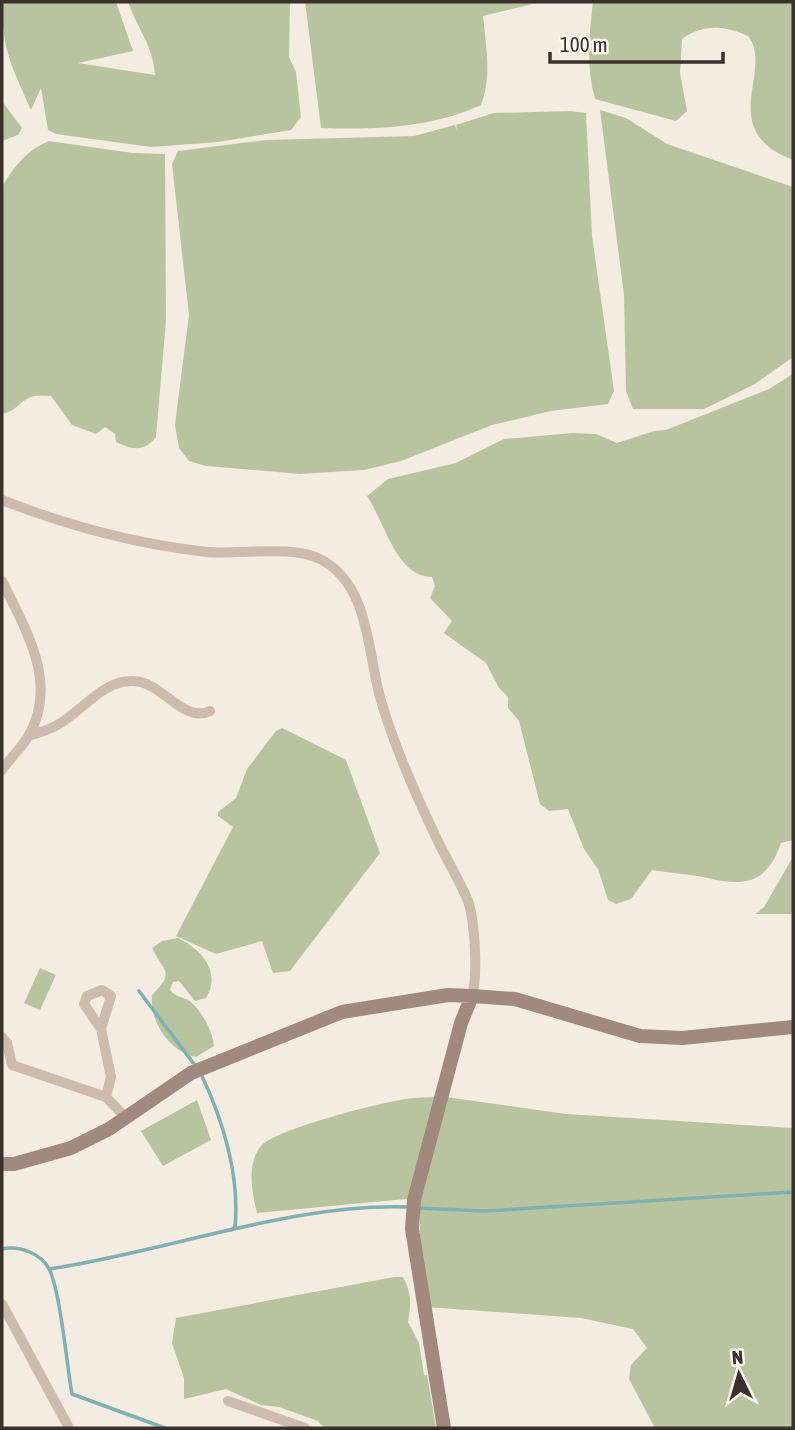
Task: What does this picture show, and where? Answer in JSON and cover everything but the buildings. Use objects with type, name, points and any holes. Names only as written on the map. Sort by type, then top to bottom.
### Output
[{"type":"street","points":[[2,500],[69,525],[113,536],[207,552],[293,553],[321,559],[344,579],[360,607],[374,675],[393,733],[435,835],[469,904],[477,982],[461,1023],[414,1200],[412,1229],[444,1428]]},
{"type":"street","points":[[2,581],[32,645],[41,674],[40,705],[28,737],[2,770]]},
{"type":"street","points":[[28,737],[60,724],[109,687],[134,681],[165,693],[190,713],[202,715],[211,711]]},
{"type":"street","points":[[2,1164],[14,1164],[71,1148],[126,1118],[191,1073],[342,1012],[447,995],[514,999],[639,1036],[691,1037],[793,1027]]},
{"type":"street","points":[[102,1030],[111,1077],[106,1097]]},
{"type":"street","points":[[2,1037],[7,1043],[12,1065],[106,1097],[126,1118]]},
{"type":"street","points":[[2,1304],[69,1428]]},
{"type":"street","points":[[228,1401],[305,1428]]},
{"type":"green space","points":[[2,2],[116,2],[133,51],[78,63],[155,75],[148,46],[128,2],[290,2],[289,57],[296,72],[301,117],[291,130],[218,142],[151,147],[56,134],[48,130],[41,88],[31,110],[13,70],[6,46]]},
{"type":"green space","points":[[305,2],[541,2],[483,16],[487,72],[481,105],[423,123],[341,129],[321,128]]},
{"type":"green space","points":[[593,2],[793,2],[793,160],[769,147],[756,133],[751,117],[754,50],[748,36],[739,32],[714,28],[698,31],[682,39],[680,73],[687,111],[676,121],[595,99],[589,63]]},
{"type":"green space","points":[[2,101],[22,128],[18,135],[2,141]]},
{"type":"green space","points":[[600,110],[626,118],[667,144],[793,187],[793,357],[755,384],[704,409],[633,409],[626,391],[624,295]]},
{"type":"green space","points":[[494,113],[586,113],[592,236],[614,391],[608,404],[551,411],[492,425],[401,461],[364,470],[300,474],[206,466],[189,461],[179,448],[175,425],[189,315],[172,164],[178,151],[266,140],[414,136],[455,125],[457,130],[456,125]]},
{"type":"green space","points":[[49,141],[133,153],[165,154],[166,320],[156,437],[143,447],[133,448],[116,442],[115,434],[105,427],[96,434],[72,425],[51,396],[33,396],[2,414],[2,187],[22,160]]},
{"type":"green space","points":[[793,374],[793,840],[781,843],[769,867],[754,879],[721,881],[652,870],[631,899],[616,904],[608,900],[598,869],[584,849],[568,809],[549,811],[540,804],[519,721],[508,708],[508,697],[499,688],[486,663],[444,633],[452,621],[430,598],[435,586],[432,577],[420,575],[400,558],[367,496],[388,479],[456,463],[504,439],[573,433],[596,434],[617,443],[654,431],[666,430],[769,389]]},
{"type":"green space","points":[[282,728],[346,760],[380,853],[290,971],[273,973],[262,941],[216,954],[176,936],[233,827],[218,816],[218,812],[236,798],[247,769],[276,731]]},
{"type":"green space","points":[[793,857],[793,914],[755,914],[764,907]]},
{"type":"green space","points":[[178,938],[194,948],[207,962],[212,979],[206,998],[195,1001],[179,981],[173,982],[170,989],[194,1005],[209,1029],[214,1046],[196,1057],[177,1049],[169,1042],[157,1024],[152,1005],[152,995],[164,981],[166,972],[152,948],[162,941]]},
{"type":"green space","points":[[40,968],[56,975],[40,1010],[24,1003]]},
{"type":"green space","points":[[446,1097],[566,1114],[793,1128],[793,1428],[655,1428],[629,1379],[631,1365],[647,1348],[633,1329],[581,1318],[426,1307],[420,1252],[420,1214],[406,1199],[257,1213],[252,1188],[253,1161],[261,1146],[271,1139],[333,1116],[381,1104],[413,1098]]},
{"type":"green space","points":[[197,1100],[211,1140],[163,1166],[141,1131]]},
{"type":"green space","points":[[403,1277],[408,1289],[408,1322],[419,1343],[436,1428],[324,1428],[318,1421],[279,1407],[261,1405],[226,1389],[184,1399],[184,1378],[172,1343],[176,1318]]},
{"type":"waterway","points":[[139,991],[197,1068]]},
{"type":"waterway","points":[[201,1074],[223,1129],[232,1168],[236,1208],[235,1227],[231,1230]]},
{"type":"waterway","points":[[418,1208],[484,1211],[793,1192]]},
{"type":"waterway","points":[[49,1269],[321,1212],[410,1207]]},
{"type":"waterway","points":[[2,1249],[15,1248],[28,1252],[41,1259],[49,1269],[60,1310],[72,1394],[165,1428]]}]
